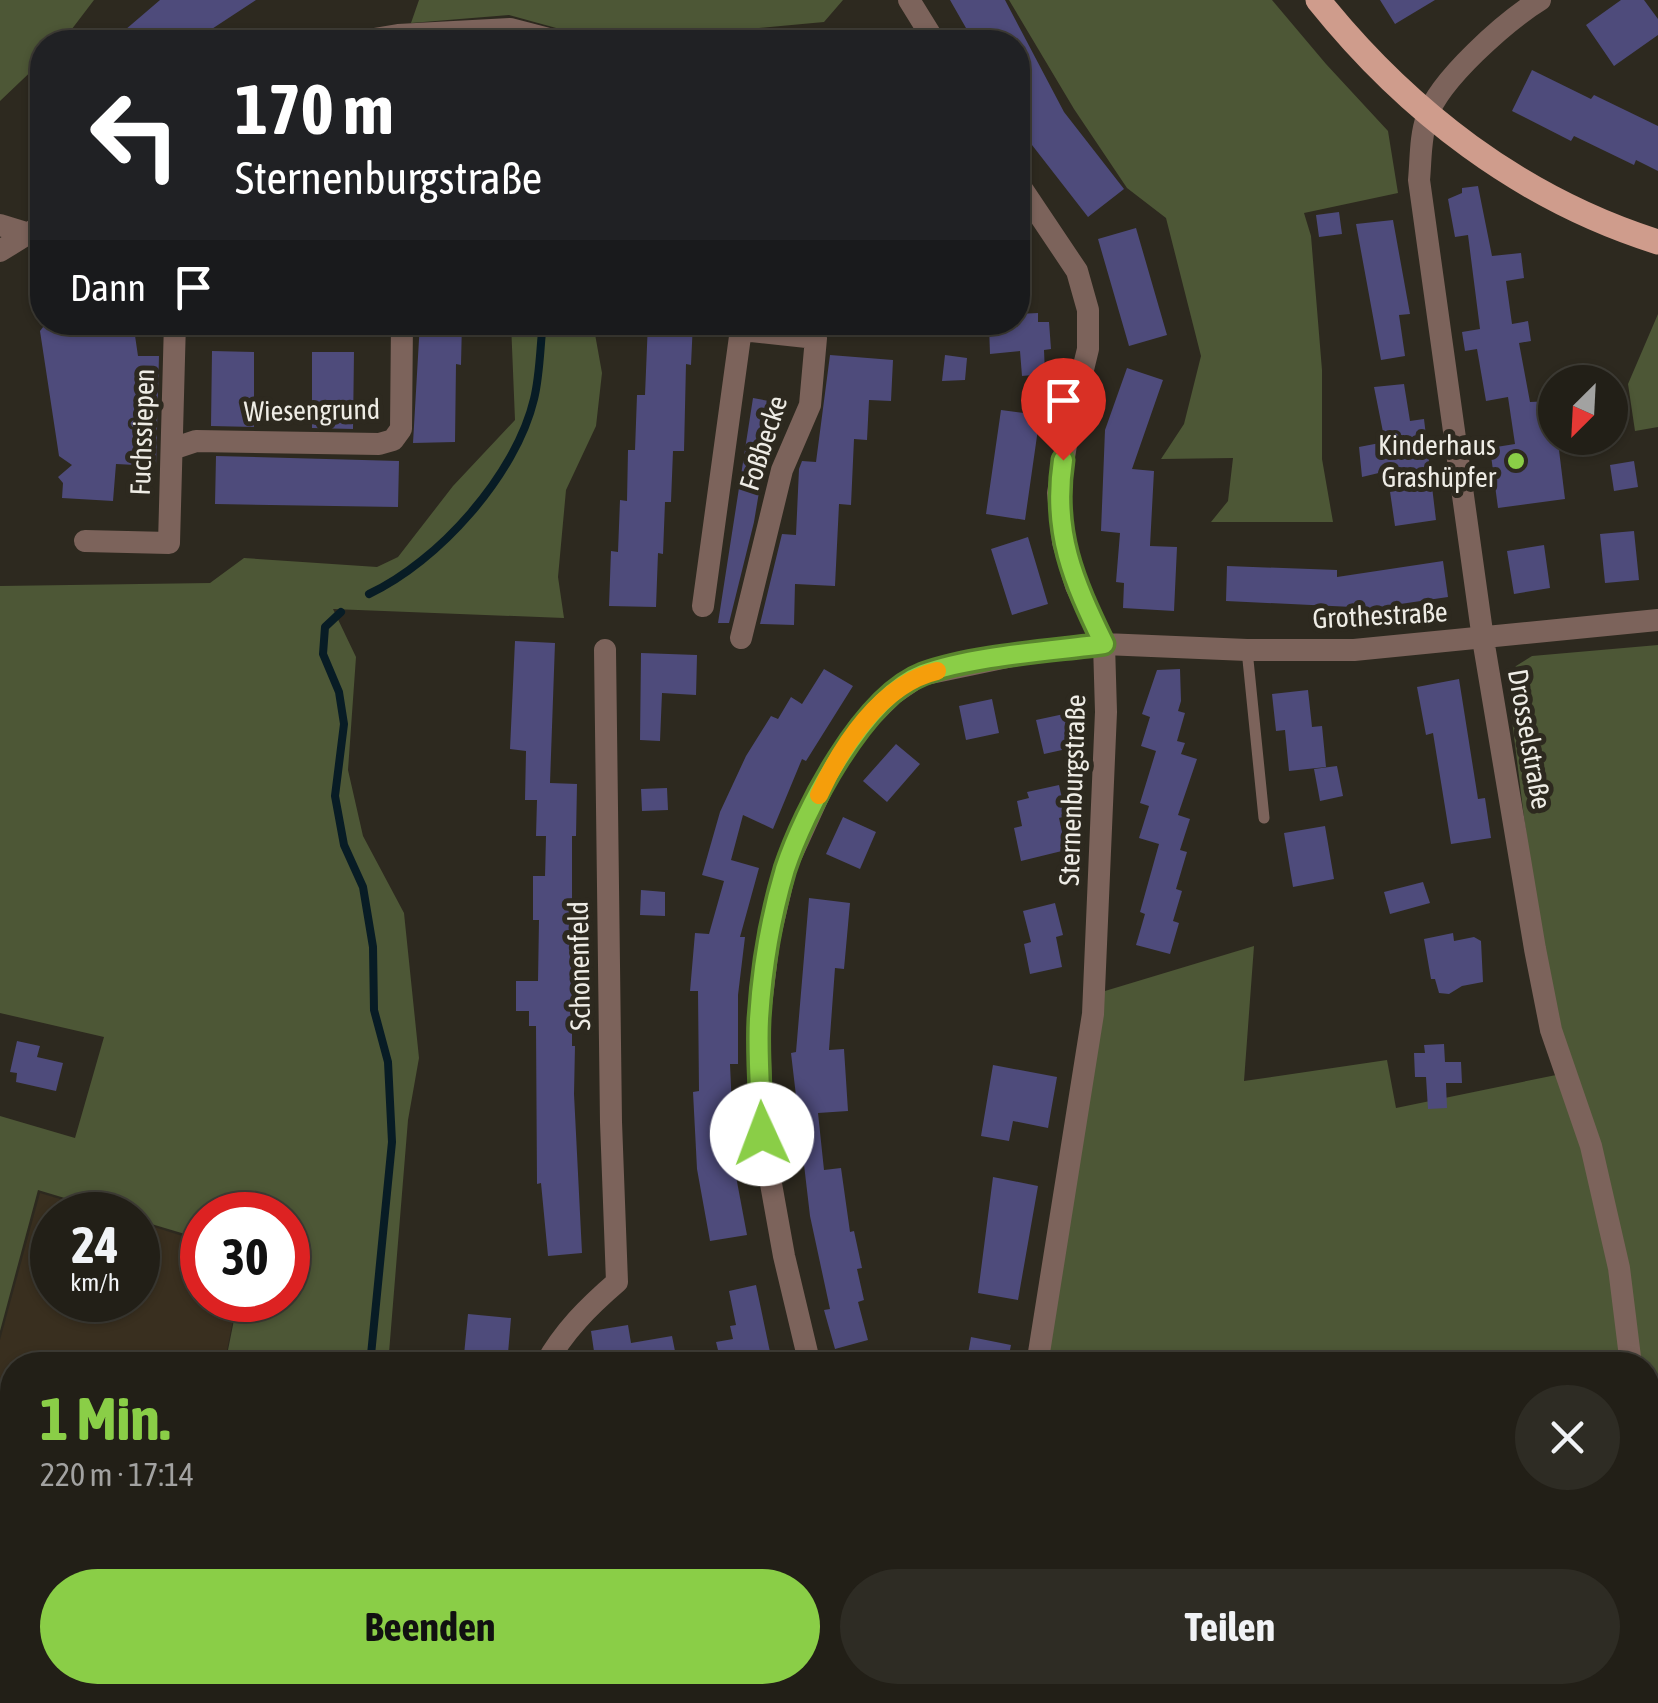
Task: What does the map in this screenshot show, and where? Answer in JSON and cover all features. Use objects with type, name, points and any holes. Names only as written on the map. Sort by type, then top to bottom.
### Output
[{"type":"main road","points":[[1318,0],[1369,61],[1428,115],[1484,157],[1558,202],[1658,242]]},
{"type":"street","points":[[909,0],[928,30]]},
{"type":"street","points":[[1428,115],[1437,94],[1452,78],[1494,36],[1540,0]]},
{"type":"street","name":"Drosselstraße","points":[[1428,115],[1422,135],[1419,180],[1483,639],[1551,1030],[1591,1146],[1620,1268],[1630,1352]]},
{"type":"street","name":"Sternenburgstraße","points":[[1030,201],[1077,271],[1088,310],[1088,349],[1058,493],[1062,542],[1104,644],[1106,712],[1093,1014],[1039,1352]]},
{"type":"street","points":[[0,225],[30,229]]},
{"type":"street","points":[[0,252],[30,232]]},
{"type":"street","name":"Fuchssiepen","points":[[85,542],[168,543],[176,335]]},
{"type":"street","name":"Wiesengrund","points":[[172,449],[196,441],[379,444],[393,440],[401,429],[402,335]]},
{"type":"street","name":"Foßbecke","points":[[703,606],[741,335]]},
{"type":"street","name":"Foßbecke","points":[[741,638],[782,470],[810,404],[816,338],[798,335]]},
{"type":"street","name":"Grothestraße","points":[[807,1352],[784,1256],[762,1134],[759,1021],[770,940],[786,868],[828,775],[857,730],[893,694],[921,674],[1022,654],[1104,644],[1354,650],[1658,620]]},
{"type":"street","name":"Schonenfeld","points":[[552,1352],[579,1315],[617,1282],[610,1122],[605,650]]},
{"type":"lane","points":[[1247,650],[1264,818]]},
{"type":"shaded area","points":[[160,1229],[180,1235],[180,1322],[233,1322],[227,1352],[0,1352],[30,1230],[30,1322],[160,1322]]},
{"type":"green space","points":[[0,0],[94,0],[71,30],[30,30],[30,72],[0,101]]},
{"type":"green space","points":[[419,0],[843,0],[824,22],[757,30],[563,30],[509,15],[411,23]]},
{"type":"green space","points":[[1009,0],[1272,0],[1388,131],[1398,193],[1304,213],[1311,236],[1322,370],[1322,459],[1333,522],[1211,522],[1228,501],[1233,458],[1161,459],[1184,424],[1201,356],[1166,218],[1127,188]]},
{"type":"green space","points":[[1658,314],[1658,427],[1635,431],[1628,384]]},
{"type":"green space","points":[[511,335],[595,335],[602,373],[596,426],[566,490],[558,577],[564,618],[333,609],[356,657],[348,770],[363,836],[404,913],[419,1058],[408,1120],[389,1352],[228,1352],[234,1322],[310,1322],[310,1192],[180,1192],[180,1233],[160,1227],[160,1192],[30,1192],[30,1220],[0,1331],[0,1116],[75,1138],[104,1037],[0,1013],[0,586],[210,583],[244,558],[377,567],[398,557],[453,486],[515,420]]},
{"type":"green space","points":[[1658,645],[1658,1352],[1040,1352],[1095,994],[1254,946],[1244,1081],[1387,1060],[1396,1108],[1556,1075],[1507,680],[1516,666],[1532,656]]},
{"type":"building","points":[[160,0],[256,0],[210,30],[125,30]]},
{"type":"building","points":[[950,0],[1005,0],[1021,30],[967,30]]},
{"type":"building","points":[[1380,0],[1435,0],[1395,24]]},
{"type":"building","points":[[1621,0],[1644,0],[1658,19],[1658,35],[1614,66],[1586,25]]},
{"type":"building","points":[[1030,47],[1064,112],[1124,189],[1088,217],[1032,145]]},
{"type":"building","points":[[1532,70],[1658,126],[1658,171],[1636,160],[1634,165],[1574,136],[1571,141],[1512,111]]},
{"type":"building","points":[[1478,186],[1492,256],[1521,253],[1524,278],[1506,281],[1512,324],[1528,321],[1531,341],[1519,343],[1530,402],[1538,402],[1538,455],[1560,455],[1565,499],[1498,508],[1490,448],[1515,444],[1508,397],[1486,401],[1477,349],[1465,351],[1462,332],[1480,329],[1468,235],[1455,237],[1448,199],[1462,193],[1462,188]]},
{"type":"building","points":[[1339,212],[1342,234],[1319,237],[1316,215]]},
{"type":"building","points":[[1393,220],[1410,314],[1399,315],[1405,356],[1381,360],[1356,224]]},
{"type":"building","points":[[1136,228],[1167,335],[1129,346],[1098,239]]},
{"type":"building","points":[[1030,313],[1038,313],[1038,322],[1049,322],[1051,349],[1044,350],[1045,374],[1022,376],[1020,351],[990,354],[989,335],[1030,335]]},
{"type":"building","points":[[41,335],[135,335],[138,356],[159,356],[156,466],[116,464],[113,501],[62,498],[63,483],[58,477],[72,465],[59,456]]},
{"type":"building","points":[[419,335],[462,335],[461,365],[456,364],[455,442],[413,443]]},
{"type":"building","points":[[647,335],[692,335],[691,365],[686,364],[684,451],[673,451],[671,502],[665,502],[663,554],[658,553],[656,607],[609,606],[611,551],[618,552],[620,500],[627,501],[628,450],[635,450],[637,395],[645,395]]},
{"type":"building","points":[[212,351],[254,352],[254,427],[211,426]]},
{"type":"building","points":[[312,352],[354,352],[353,429],[312,428]]},
{"type":"building","points":[[830,355],[893,360],[891,401],[869,400],[867,440],[854,439],[851,505],[839,504],[835,586],[795,584],[794,625],[760,624],[782,534],[796,535],[799,469],[802,461],[816,462]]},
{"type":"building","points":[[945,355],[967,358],[965,380],[942,381]]},
{"type":"building","points":[[1127,368],[1163,380],[1132,469],[1154,471],[1150,546],[1177,547],[1174,611],[1123,608],[1124,583],[1116,582],[1120,533],[1101,531],[1105,430]]},
{"type":"building","points":[[1404,384],[1410,421],[1424,419],[1436,520],[1395,526],[1387,471],[1362,477],[1359,447],[1385,442],[1374,387]]},
{"type":"building","points":[[753,398],[774,402],[754,522],[729,623],[718,623]]},
{"type":"building","points":[[1001,410],[1040,415],[1025,520],[986,514]]},
{"type":"building","points":[[216,456],[399,461],[398,507],[215,504]]},
{"type":"building","points":[[1634,461],[1638,487],[1614,491],[1610,465]]},
{"type":"building","points":[[1634,531],[1639,580],[1605,583],[1600,534]]},
{"type":"building","points":[[1028,537],[1048,604],[1012,615],[991,549]]},
{"type":"building","points":[[1544,545],[1550,588],[1514,594],[1507,551]]},
{"type":"building","points":[[1443,561],[1448,597],[1373,608],[1226,601],[1227,566],[1337,570],[1337,577]]},
{"type":"building","points":[[515,641],[555,643],[550,783],[577,784],[576,836],[572,836],[572,1046],[582,1253],[548,1256],[541,1183],[537,1184],[536,1026],[529,1026],[529,1011],[516,1011],[516,981],[538,981],[539,920],[533,920],[533,876],[545,876],[546,836],[536,836],[537,800],[525,800],[526,751],[510,749]]},
{"type":"building","points":[[641,653],[697,655],[696,695],[662,693],[660,741],[640,740]]},
{"type":"building","points":[[824,669],[853,686],[806,761],[802,759],[773,829],[743,815],[731,860],[759,868],[740,937],[745,937],[738,995],[738,1064],[730,1064],[732,1108],[737,1108],[738,1125],[744,1125],[746,1154],[732,1155],[747,1235],[710,1241],[697,1169],[693,1092],[699,1091],[698,991],[690,991],[695,933],[709,934],[724,881],[702,875],[720,812],[746,756],[771,716],[778,719],[791,697],[802,704]]},
{"type":"building","points":[[1180,669],[1178,711],[1185,713],[1177,741],[1185,743],[1181,754],[1197,759],[1178,815],[1190,819],[1180,850],[1187,852],[1176,889],[1182,891],[1173,921],[1179,923],[1170,954],[1136,945],[1145,914],[1140,912],[1159,844],[1139,838],[1149,806],[1140,803],[1156,751],[1141,746],[1150,717],[1142,714],[1157,670]]},
{"type":"building","points":[[1459,679],[1478,799],[1485,798],[1491,838],[1451,844],[1433,733],[1426,735],[1417,687]]},
{"type":"building","points":[[1308,690],[1312,727],[1322,726],[1326,767],[1289,771],[1285,730],[1276,731],[1272,694]]},
{"type":"building","points":[[992,699],[999,733],[966,740],[959,706]]},
{"type":"building","points":[[1064,714],[1071,748],[1044,754],[1036,720]]},
{"type":"building","points":[[896,744],[920,764],[887,802],[863,781]]},
{"type":"building","points":[[1337,766],[1343,796],[1320,801],[1314,769]]},
{"type":"building","points":[[1059,785],[1066,816],[1059,818],[1066,850],[1021,861],[1014,828],[1022,826],[1017,801],[1029,798],[1027,792]]},
{"type":"building","points":[[667,788],[668,810],[642,811],[641,789]]},
{"type":"building","points":[[843,817],[876,832],[860,869],[826,854]]},
{"type":"building","points":[[1325,826],[1334,879],[1293,887],[1284,833]]},
{"type":"building","points":[[1423,882],[1430,903],[1390,914],[1384,892]]},
{"type":"building","points":[[641,890],[665,892],[665,916],[640,915]]},
{"type":"building","points":[[809,898],[850,903],[844,969],[835,968],[829,1050],[844,1049],[848,1111],[818,1113],[824,1170],[841,1168],[850,1232],[854,1231],[862,1268],[857,1269],[864,1300],[858,1302],[868,1340],[835,1349],[824,1310],[830,1309],[810,1216],[791,1053],[796,1052]]},
{"type":"building","points":[[1055,903],[1063,935],[1056,937],[1062,967],[1030,974],[1024,944],[1031,942],[1023,911]]},
{"type":"building","points":[[1453,933],[1454,941],[1474,937],[1481,941],[1483,982],[1462,986],[1449,994],[1439,993],[1435,979],[1431,979],[1424,939]]},
{"type":"building","points":[[17,1041],[40,1046],[37,1057],[63,1063],[56,1091],[16,1082],[17,1073],[10,1072]]},
{"type":"building","points":[[1444,1044],[1445,1062],[1461,1062],[1462,1083],[1446,1083],[1447,1108],[1428,1109],[1426,1077],[1415,1077],[1414,1053],[1425,1053],[1424,1045]]},
{"type":"building","points":[[993,1065],[1057,1077],[1048,1128],[1013,1121],[1009,1141],[981,1136]]},
{"type":"building","points":[[993,1177],[1038,1186],[1018,1300],[978,1293]]},
{"type":"building","points":[[756,1285],[770,1352],[718,1352],[716,1342],[733,1339],[730,1326],[736,1325],[729,1291]]},
{"type":"building","points":[[468,1314],[511,1318],[508,1352],[464,1352]]},
{"type":"building","points":[[628,1325],[631,1343],[672,1336],[675,1352],[594,1352],[591,1331]]},
{"type":"building","points":[[971,1337],[1011,1345],[1010,1352],[968,1352]]},
{"type":"waterway","points":[[369,594],[421,561],[471,513],[492,486],[525,428],[534,399],[542,335]]},
{"type":"waterway","points":[[341,612],[325,627],[323,654],[339,692],[344,724],[335,796],[344,845],[363,887],[373,947],[374,1010],[388,1062],[392,1142],[371,1352]]},
{"type":"slow traffic","points":[[819,795],[857,730],[893,694],[921,674],[937,671]]},
{"type":"place","name":"Kinderhaus Grashüpfer","points":[[1516,461]]},
{"type":"route","points":[[762,1134],[759,1021],[770,940],[786,868],[828,775],[857,730],[893,694],[921,674],[1022,654],[1104,644],[1076,586],[1062,542],[1058,493],[1063,460]]}]
